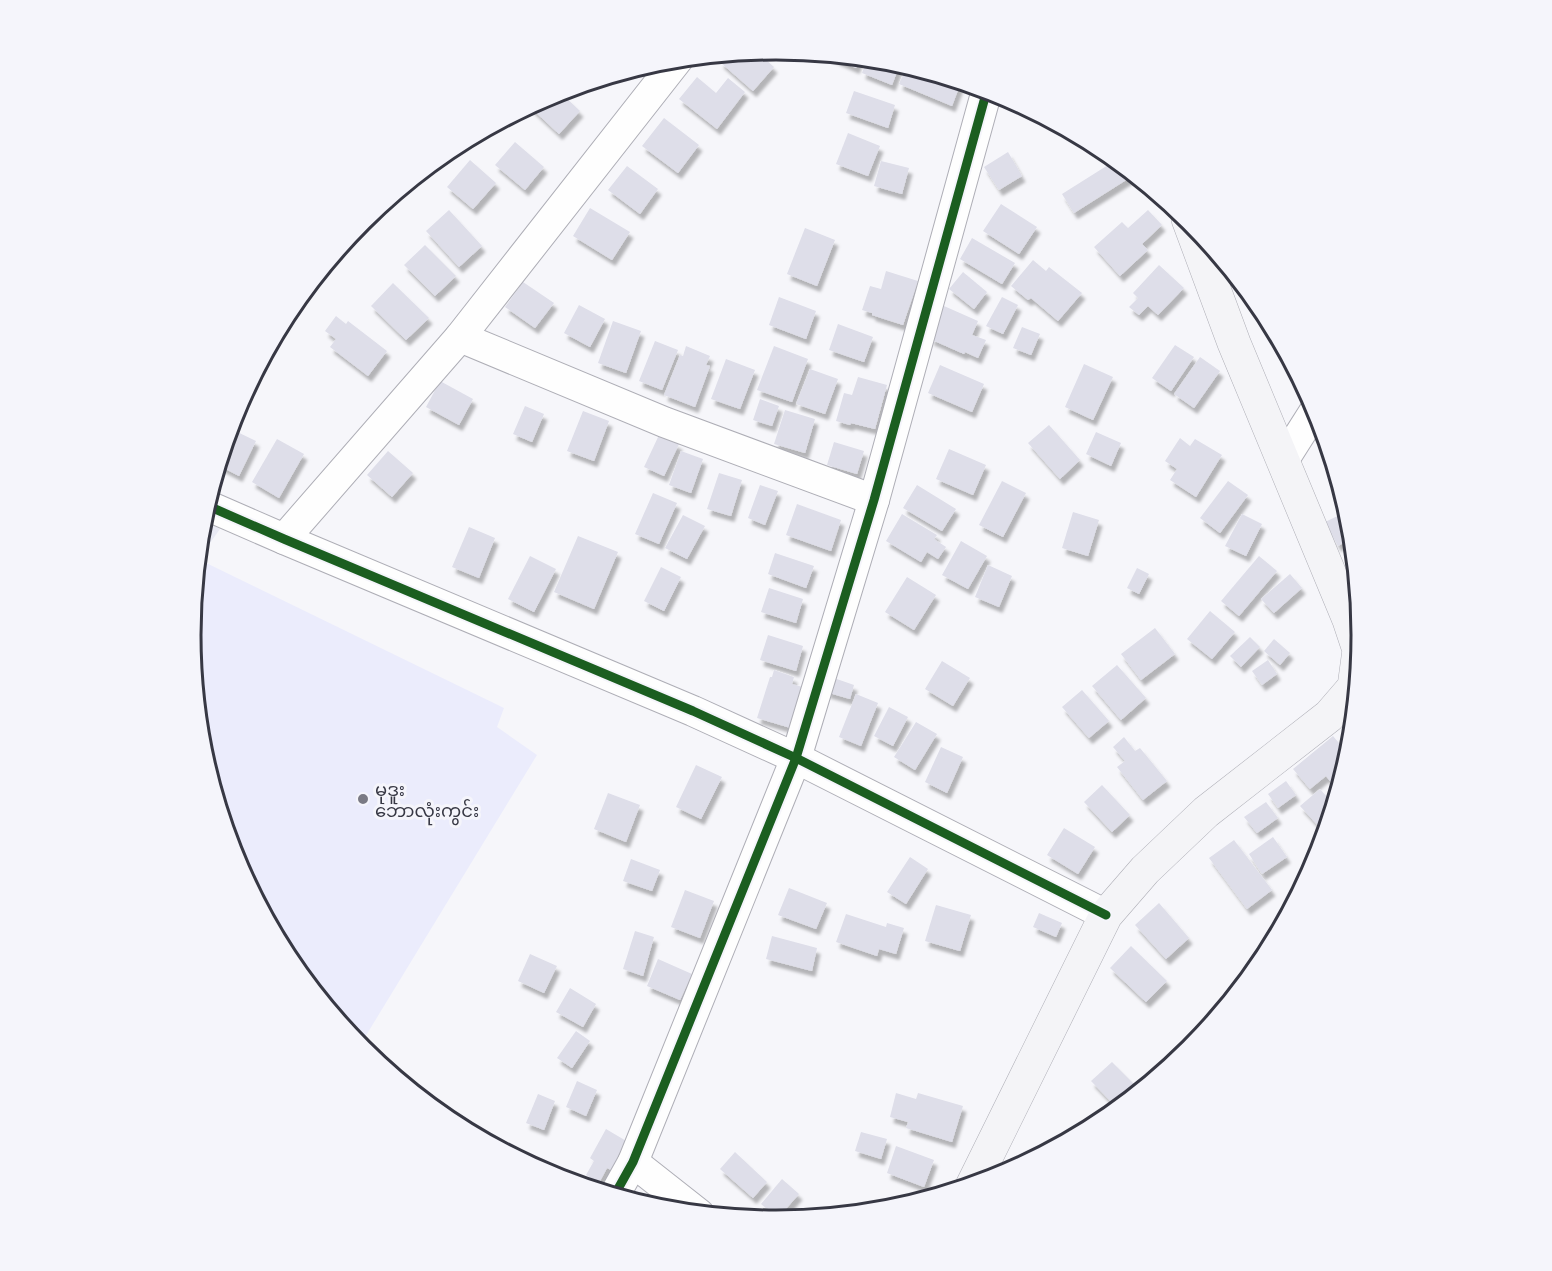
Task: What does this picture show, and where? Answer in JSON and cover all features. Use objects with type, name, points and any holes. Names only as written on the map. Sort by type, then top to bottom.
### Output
[{"type":"main road","points":[[1197,244],[1234,343],[1352,628]]},
{"type":"main road","points":[[978,1174],[1106,915],[1145,870],[1206,812],[1329,716],[1348,697]]},
{"type":"street","points":[[284,540],[460,337],[669,70]]},
{"type":"street","points":[[618,1188],[633,1162],[796,758],[874,500],[984,100]]},
{"type":"street","points":[[460,337],[664,422],[874,500]]},
{"type":"street","points":[[1282,461],[1309,419]]},
{"type":"street","points":[[215,509],[693,711],[796,758],[1106,915]]},
{"type":"street","points":[[633,1162],[686,1204]]},
{"type":"shaded area","points":[[212,524],[220,529],[208,546]]},
{"type":"shaded area","name":"မုဒူး ဘောလုံးကွင်း","points":[[205,562],[504,708],[497,727],[537,755],[365,1038],[319,986],[297,955],[260,890],[231,820],[220,784],[205,711],[200,636]]},
{"type":"building","points":[[766,60],[774,67],[753,91],[721,63]]},
{"type":"building","points":[[864,67],[897,73],[892,85],[862,73]]},
{"type":"building","points":[[903,75],[958,90],[952,106],[899,84]]},
{"type":"building","points":[[697,77],[716,93],[728,78],[745,92],[717,129],[679,99]]},
{"type":"building","points":[[854,91],[895,105],[888,128],[846,113]]},
{"type":"building","points":[[568,100],[580,111],[559,134],[536,113]]},
{"type":"building","points":[[664,118],[699,145],[678,173],[642,146]]},
{"type":"building","points":[[848,133],[880,146],[868,176],[836,164]]},
{"type":"building","points":[[515,142],[544,167],[525,190],[495,165]]},
{"type":"building","points":[[1008,152],[1022,176],[999,190],[984,167]]},
{"type":"building","points":[[470,160],[496,183],[473,209],[447,187]]},
{"type":"building","points":[[881,161],[909,168],[902,194],[874,186]]},
{"type":"building","points":[[1107,165],[1127,180],[1074,213],[1062,194]]},
{"type":"building","points":[[627,166],[658,189],[640,214],[608,190]]},
{"type":"building","points":[[1001,204],[1037,227],[1019,254],[983,231]]},
{"type":"building","points":[[590,208],[630,232],[612,260],[573,236]]},
{"type":"building","points":[[449,210],[482,246],[459,267],[426,231]]},
{"type":"building","points":[[1148,210],[1162,225],[1142,244],[1148,250],[1120,276],[1094,247],[1122,222],[1128,228]]},
{"type":"building","points":[[805,228],[835,240],[817,286],[787,274]]},
{"type":"building","points":[[972,238],[1015,263],[1002,284],[960,259]]},
{"type":"building","points":[[425,245],[456,276],[435,296],[404,265]]},
{"type":"building","points":[[1033,260],[1046,271],[1049,267],[1082,293],[1058,321],[1031,298],[1028,300],[1011,286]]},
{"type":"building","points":[[1159,265],[1184,288],[1158,315],[1148,306],[1139,315],[1129,307],[1138,298],[1133,293]]},
{"type":"building","points":[[886,271],[918,281],[903,325],[862,310],[870,286],[881,289]]},
{"type":"building","points":[[963,272],[987,292],[974,309],[949,289]]},
{"type":"building","points":[[523,282],[554,303],[535,328],[505,307]]},
{"type":"building","points":[[393,283],[429,318],[406,340],[371,306]]},
{"type":"building","points":[[779,297],[816,311],[806,339],[769,325]]},
{"type":"building","points":[[1002,297],[1018,305],[1003,334],[986,326]]},
{"type":"building","points":[[579,305],[605,319],[590,347],[564,333]]},
{"type":"building","points":[[944,306],[978,321],[972,335],[986,340],[978,358],[930,339]]},
{"type":"building","points":[[336,316],[346,324],[348,321],[387,351],[368,376],[330,347],[336,339],[325,331]]},
{"type":"building","points":[[613,321],[641,331],[626,373],[598,363]]},
{"type":"building","points":[[838,324],[873,337],[864,362],[829,350]]},
{"type":"building","points":[[1022,327],[1040,334],[1031,355],[1013,348]]},
{"type":"building","points":[[655,341],[678,350],[662,390],[639,381]]},
{"type":"building","points":[[1175,345],[1194,357],[1171,391],[1152,378]]},
{"type":"building","points":[[686,346],[710,356],[706,365],[710,366],[695,407],[664,395]]},
{"type":"building","points":[[774,346],[808,359],[792,402],[757,390]]},
{"type":"building","points":[[1200,357],[1220,371],[1194,408],[1174,394]]},
{"type":"building","points":[[726,359],[755,370],[740,409],[711,399]]},
{"type":"building","points":[[1084,364],[1113,377],[1093,420],[1065,407]]},
{"type":"building","points":[[940,365],[984,384],[972,412],[928,393]]},
{"type":"building","points":[[810,369],[838,379],[825,414],[796,404]]},
{"type":"building","points":[[858,377],[887,385],[875,429],[836,421],[844,393],[852,395]]},
{"type":"building","points":[[440,381],[473,399],[459,425],[426,407]]},
{"type":"building","points":[[760,399],[779,406],[772,426],[753,420]]},
{"type":"building","points":[[525,406],[544,414],[532,442],[513,434]]},
{"type":"building","points":[[785,410],[815,419],[805,453],[774,444]]},
{"type":"building","points":[[583,411],[609,421],[594,461],[567,451]]},
{"type":"building","points":[[1049,425],[1080,460],[1060,479],[1028,443]]},
{"type":"building","points":[[238,432],[256,441],[239,476],[226,469]]},
{"type":"building","points":[[1096,432],[1121,443],[1111,466],[1086,454]]},
{"type":"building","points":[[659,435],[679,444],[664,476],[644,467]]},
{"type":"building","points":[[1180,438],[1190,446],[1195,439],[1222,455],[1196,497],[1170,480],[1177,469],[1165,461]]},
{"type":"building","points":[[277,439],[304,454],[279,498],[252,482]]},
{"type":"building","points":[[834,442],[864,451],[857,474],[827,465]]},
{"type":"building","points":[[949,449],[986,465],[973,495],[936,479]]},
{"type":"building","points":[[388,451],[413,473],[392,497],[367,475]]},
{"type":"building","points":[[681,451],[703,459],[691,493],[669,485]]},
{"type":"building","points":[[719,473],[742,480],[731,516],[707,509]]},
{"type":"building","points":[[1002,481],[1026,493],[1003,537],[979,525]]},
{"type":"building","points":[[1228,481],[1248,495],[1220,533],[1200,518]]},
{"type":"building","points":[[760,485],[778,491],[765,525],[748,518]]},
{"type":"building","points":[[917,485],[956,509],[942,531],[903,508]]},
{"type":"building","points":[[653,493],[677,503],[659,544],[635,534]]},
{"type":"building","points":[[797,504],[841,520],[831,551],[786,535]]},
{"type":"building","points":[[1073,512],[1099,520],[1088,556],[1062,548]]},
{"type":"building","points":[[902,514],[937,535],[934,539],[946,547],[938,559],[927,552],[921,562],[886,541]]},
{"type":"building","points":[[1242,514],[1262,524],[1246,556],[1225,546]]},
{"type":"building","points":[[683,515],[705,526],[687,559],[665,548]]},
{"type":"building","points":[[1338,516],[1344,543],[1338,546],[1325,522]]},
{"type":"building","points":[[469,527],[495,538],[479,578],[452,567]]},
{"type":"building","points":[[578,536],[618,552],[594,609],[554,592]]},
{"type":"building","points":[[961,541],[987,556],[968,589],[942,575]]},
{"type":"building","points":[[775,553],[814,566],[806,588],[768,574]]},
{"type":"building","points":[[530,556],[556,569],[534,612],[508,599]]},
{"type":"building","points":[[1259,556],[1277,571],[1239,616],[1221,601]]},
{"type":"building","points":[[988,565],[1012,576],[999,607],[975,597]]},
{"type":"building","points":[[661,567],[681,577],[664,611],[644,601]]},
{"type":"building","points":[[1137,568],[1149,574],[1139,594],[1127,588]]},
{"type":"building","points":[[1290,574],[1302,588],[1274,613],[1261,599]]},
{"type":"building","points":[[907,577],[936,595],[914,630],[885,612]]},
{"type":"building","points":[[769,588],[803,599],[796,623],[761,612]]},
{"type":"building","points":[[1210,611],[1235,632],[1212,659],[1187,639]]},
{"type":"building","points":[[1155,628],[1175,654],[1141,680],[1121,654]]},
{"type":"building","points":[[768,635],[803,646],[796,671],[760,660]]},
{"type":"building","points":[[1250,637],[1260,647],[1241,667],[1230,656]]},
{"type":"building","points":[[1274,639],[1290,653],[1280,665],[1264,651]]},
{"type":"building","points":[[1268,660],[1277,674],[1262,685],[1252,671]]},
{"type":"building","points":[[942,661],[970,678],[953,706],[925,689]]},
{"type":"building","points":[[1117,665],[1146,698],[1121,720],[1092,686]]},
{"type":"building","points":[[774,670],[794,677],[792,684],[806,688],[794,729],[757,718]]},
{"type":"building","points":[[831,677],[854,685],[850,699],[826,692]]},
{"type":"building","points":[[1082,690],[1109,721],[1089,738],[1062,707]]},
{"type":"building","points":[[856,694],[878,703],[861,746],[839,737]]},
{"type":"building","points":[[889,707],[908,717],[893,746],[874,736]]},
{"type":"building","points":[[916,722],[937,734],[915,770],[894,757]]},
{"type":"building","points":[[1333,736],[1341,745],[1332,784],[1326,776],[1310,789],[1293,769]]},
{"type":"building","points":[[1124,737],[1135,751],[1140,748],[1167,781],[1143,800],[1117,767],[1125,761],[1113,747]]},
{"type":"building","points":[[941,747],[963,757],[947,793],[925,782]]},
{"type":"building","points":[[696,765],[722,777],[701,819],[676,807]]},
{"type":"building","points":[[1286,781],[1296,795],[1278,808],[1268,794]]},
{"type":"building","points":[[1102,785],[1130,815],[1112,832],[1084,802]]},
{"type":"building","points":[[1320,789],[1328,798],[1319,826],[1300,806]]},
{"type":"building","points":[[608,793],[640,805],[626,842],[594,829]]},
{"type":"building","points":[[1266,802],[1278,818],[1257,833],[1244,817]]},
{"type":"building","points":[[1064,828],[1095,847],[1078,874],[1047,855]]},
{"type":"building","points":[[1273,837],[1287,857],[1262,874],[1249,854]]},
{"type":"building","points":[[1234,840],[1272,890],[1247,909],[1209,858]]},
{"type":"building","points":[[910,857],[928,869],[906,904],[887,892]]},
{"type":"building","points":[[631,859],[660,870],[652,891],[623,881]]},
{"type":"building","points":[[789,888],[827,903],[816,929],[778,915]]},
{"type":"building","points":[[685,890],[714,901],[700,938],[671,927]]},
{"type":"building","points":[[1159,903],[1189,938],[1166,959],[1135,925]]},
{"type":"building","points":[[936,905],[971,915],[960,951],[925,941]]},
{"type":"building","points":[[1039,913],[1062,923],[1056,937],[1033,927]]},
{"type":"building","points":[[846,914],[886,927],[887,923],[904,928],[896,954],[879,949],[877,956],[836,942]]},
{"type":"building","points":[[635,931],[654,937],[643,976],[623,969]]},
{"type":"building","points":[[772,936],[817,948],[812,971],[766,959]]},
{"type":"building","points":[[1131,946],[1167,981],[1146,1002],[1110,968]]},
{"type":"building","points":[[530,954],[557,966],[544,993],[518,981]]},
{"type":"building","points":[[658,959],[692,974],[680,1000],[647,986]]},
{"type":"building","points":[[570,988],[596,1004],[583,1027],[556,1012]]},
{"type":"building","points":[[576,1031],[590,1041],[572,1068],[557,1058]]},
{"type":"building","points":[[1112,1062],[1135,1085],[1112,1102],[1091,1081]]},
{"type":"building","points":[[577,1081],[597,1090],[586,1116],[566,1107]]},
{"type":"building","points":[[896,1093],[916,1099],[918,1093],[963,1106],[952,1142],[906,1128],[908,1122],[890,1117]]},
{"type":"building","points":[[538,1094],[555,1101],[544,1130],[526,1123]]},
{"type":"building","points":[[606,1129],[633,1145],[617,1173],[607,1168],[599,1183],[586,1175],[594,1161],[590,1158]]},
{"type":"building","points":[[861,1132],[887,1139],[881,1159],[855,1151]]},
{"type":"building","points":[[896,1146],[934,1160],[924,1187],[887,1173]]},
{"type":"building","points":[[735,1152],[767,1182],[753,1198],[720,1169]]},
{"type":"building","points":[[782,1179],[799,1194],[784,1211],[769,1211],[761,1204]]},
{"type":"cycle path","points":[[618,1188],[633,1162],[796,758],[874,500],[984,100]]},
{"type":"cycle path","points":[[215,509],[693,711],[796,758],[1106,915]]},
{"type":"place","name":"မုဒူး ဘောလုံးကွင်း","points":[[363,799]]}]
